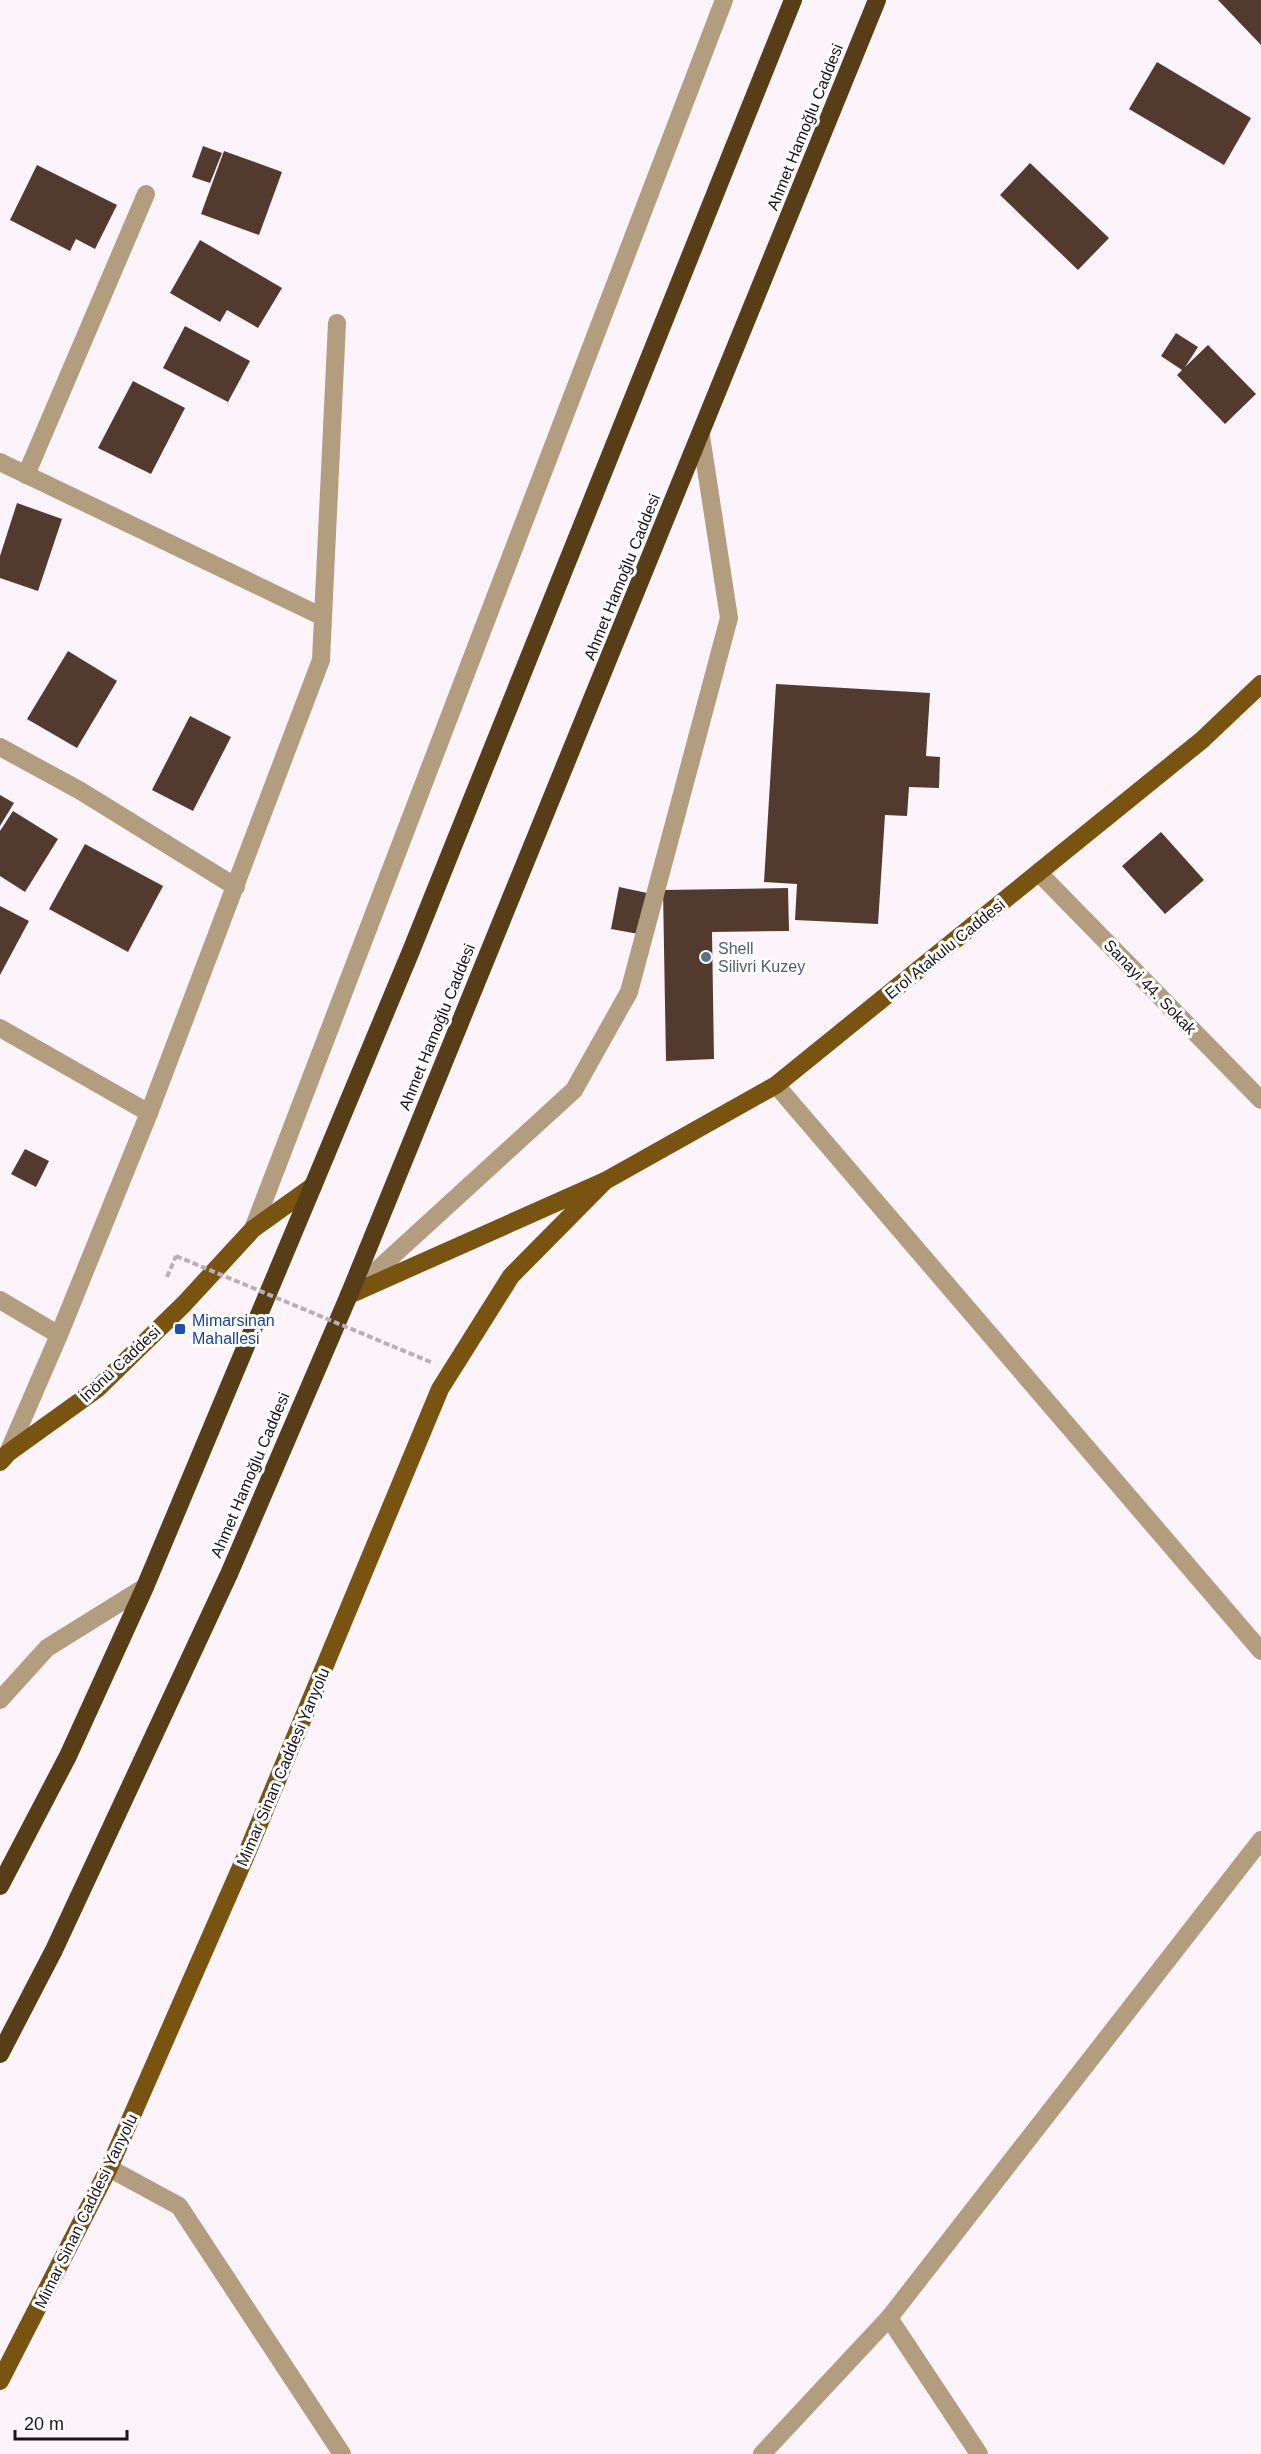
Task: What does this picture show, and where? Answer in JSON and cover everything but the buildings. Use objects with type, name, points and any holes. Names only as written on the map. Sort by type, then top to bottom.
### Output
[{"type":"highway","points":[[0,1886],[68,1756],[145,1587],[420,928],[793,0]]},
{"type":"highway","name":"Ahmet Hamoğlu Caddesi","points":[[0,2054],[54,1950],[224,1585],[349,1295],[877,0]]},
{"type":"main road","name":"Erol Atakulu Caddesi","points":[[605,1181],[776,1085],[1202,740],[1261,684]]},
{"type":"main road","points":[[349,1295],[605,1181]]},
{"type":"main road","name":"Mimar Sinan Caddesi Yanyolu","points":[[0,2381],[109,2168],[244,1860],[440,1389],[511,1276],[605,1181]]},
{"type":"main road","name":"İnönü Caddesi","points":[[4,1457],[97,1389],[184,1304],[253,1229],[313,1186]]},
{"type":"street","points":[[253,1229],[724,0]]},
{"type":"street","points":[[26,475],[146,194]]},
{"type":"street","points":[[4,1457],[59,1335],[115,1192],[149,1113],[321,660],[337,323]]},
{"type":"street","points":[[349,1295],[574,1090],[629,992],[729,618],[701,436]]},
{"type":"street","points":[[0,462],[323,618]]},
{"type":"street","points":[[0,747],[79,790],[236,887]]},
{"type":"street","name":"Sanayi 44. Sokak","points":[[1039,873],[1261,1100]]},
{"type":"street","points":[[0,1028],[149,1113]]},
{"type":"street","points":[[776,1085],[1261,1651]]},
{"type":"street","points":[[0,1300],[59,1335]]},
{"type":"street","points":[[0,1700],[47,1648],[145,1587]]},
{"type":"street","points":[[762,2454],[889,2318],[1261,1840]]},
{"type":"street","points":[[109,2168],[179,2206],[289,2370],[342,2454]]},
{"type":"street","points":[[889,2318],[979,2454]]},
{"type":"path","points":[[176,1256],[433,1363]]},
{"type":"place","name":"Shell Silivri Kuzey","points":[[706,957]]},
{"type":"place","name":"Mimarsinan Mahallesi","points":[[180,1329]]}]
